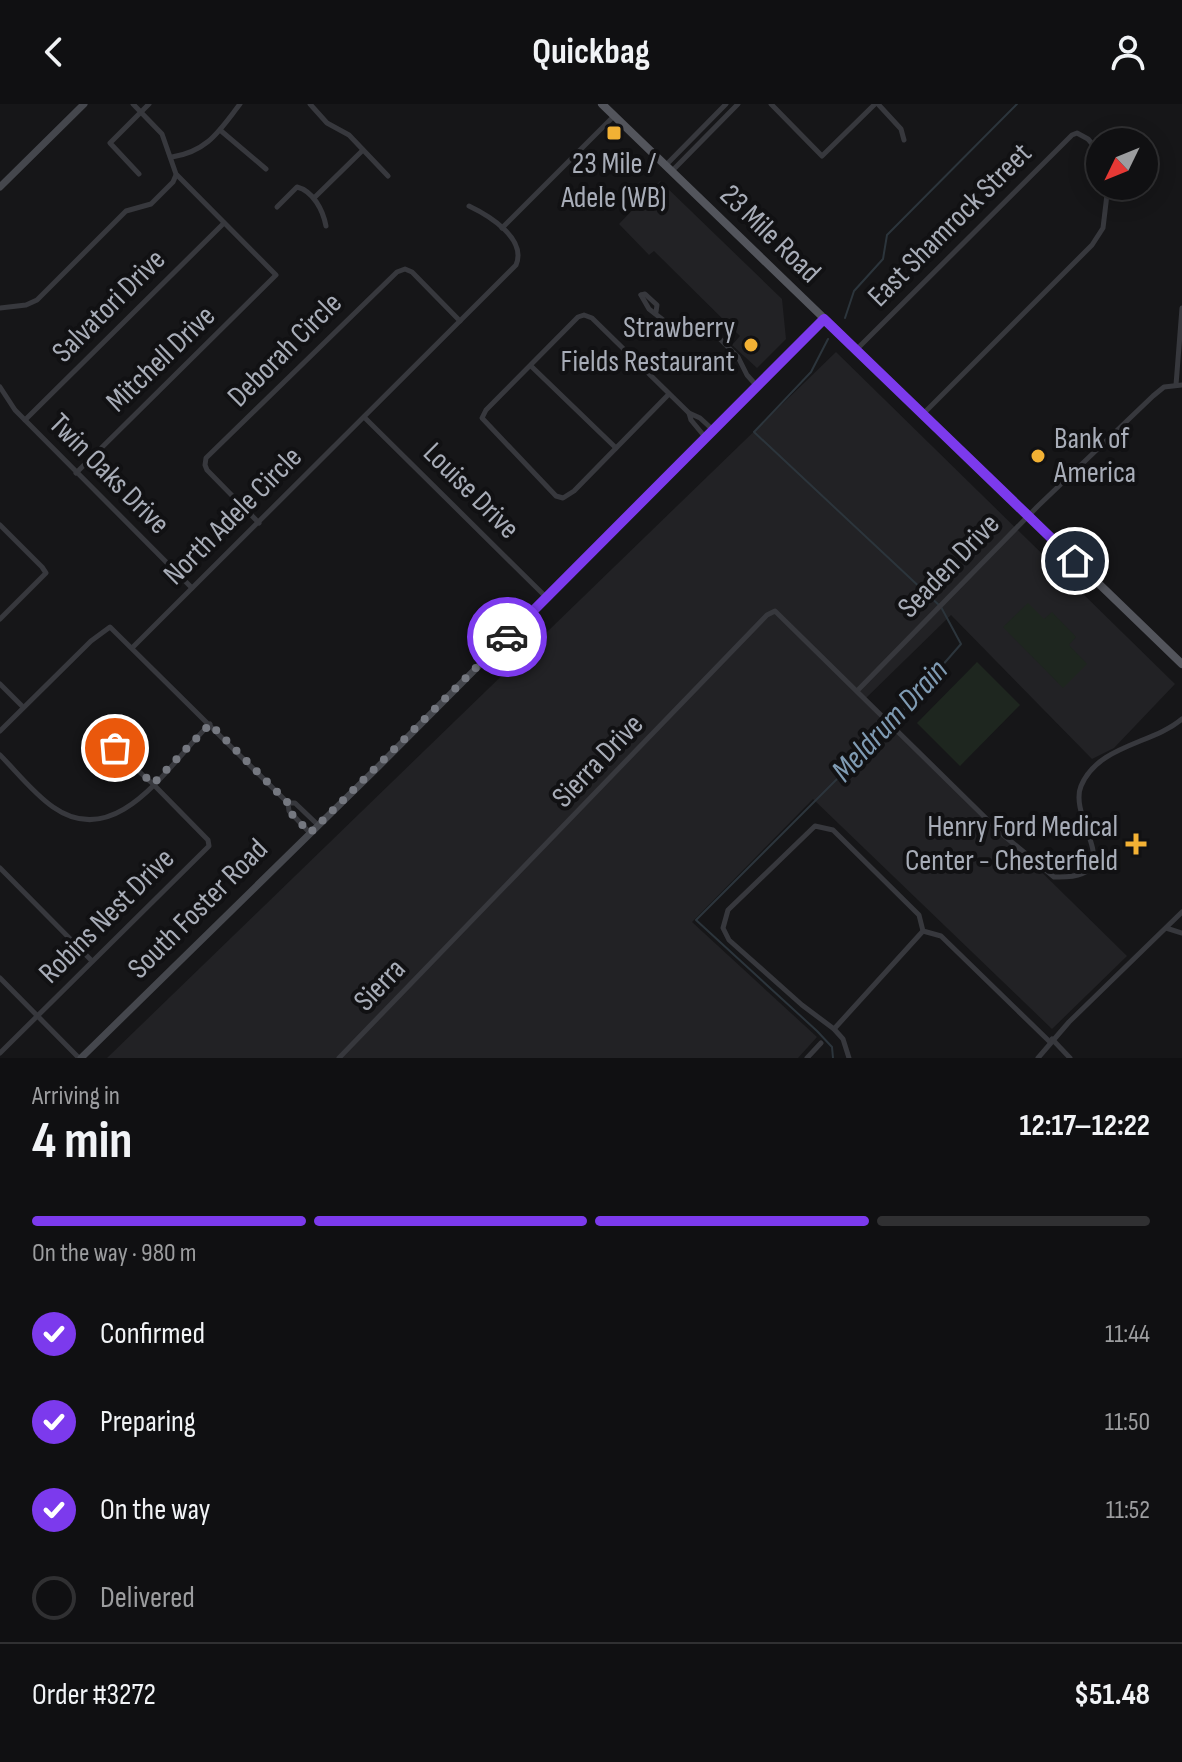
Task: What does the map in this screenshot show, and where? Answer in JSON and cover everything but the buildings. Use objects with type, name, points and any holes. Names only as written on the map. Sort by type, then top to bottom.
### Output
[{"type":"main road","name":"23 Mile Road","points":[[602,104],[1182,664]]},
{"type":"street","points":[[0,187],[84,104]]},
{"type":"street","points":[[133,104],[162,134],[176,174],[224,223]]},
{"type":"street","points":[[139,174],[110,143],[149,104]]},
{"type":"street","points":[[172,157],[198,150],[220,130],[240,104]]},
{"type":"street","points":[[310,104],[322,118],[345,132],[388,176]]},
{"type":"street","points":[[668,168],[726,104]]},
{"type":"street","points":[[668,168],[738,104]]},
{"type":"street","points":[[771,104],[822,156],[877,104],[901,129],[904,140]]},
{"type":"street","points":[[469,206],[502,228],[614,116]]},
{"type":"street","points":[[220,130],[266,169]]},
{"type":"street","name":"East Shamrock Street","points":[[856,350],[1072,135],[1077,133],[1086,138]]},
{"type":"street","points":[[314,198],[363,150]]},
{"type":"street","points":[[0,308],[26,305],[37,300],[126,211],[151,204],[173,182],[176,174]]},
{"type":"street","points":[[277,207],[297,187],[306,190],[314,198],[326,226]]},
{"type":"street","points":[[923,414],[1092,245],[1103,228],[1106,200]]},
{"type":"street","name":"Mitchell Drive","points":[[76,473],[276,275],[224,223]]},
{"type":"street","name":"Salvatori Drive","points":[[25,420],[224,223]]},
{"type":"street","name":"North Adele Circle","points":[[133,647],[519,260],[516,245],[502,228]]},
{"type":"street","name":"Deborah Circle","points":[[259,523],[207,470],[206,458],[397,272],[405,269],[412,272],[460,321]]},
{"type":"street","points":[[641,295],[649,309],[671,325],[711,330],[738,357],[756,385]]},
{"type":"street","points":[[1179,385],[1182,308]]},
{"type":"street","points":[[669,394],[574,491],[561,498],[482,418],[486,410],[578,317],[584,315],[592,318],[689,413],[712,429]]},
{"type":"street","name":"South Foster Road","points":[[80,1058],[310,833],[824,319]]},
{"type":"street","points":[[531,366],[616,448]]},
{"type":"street","name":"Seaden Drive","points":[[857,691],[1028,516],[1153,396],[1164,387],[1179,385]]},
{"type":"street","name":"Twin Oaks Drive","points":[[0,387],[6,400],[25,420],[192,588]]},
{"type":"street","points":[[689,413],[705,437]]},
{"type":"street","name":"Louise Drive","points":[[364,417],[546,597]]},
{"type":"street","points":[[0,525],[46,573],[0,619]]},
{"type":"street","name":"Sierra Drive","points":[[452,942],[767,615],[775,611],[857,691]]},
{"type":"street","points":[[0,731],[97,635],[110,627],[288,803],[289,811],[310,833]]},
{"type":"street","points":[[0,684],[23,707]]},
{"type":"street","points":[[857,691],[1002,834],[1054,877],[1081,872],[1094,863],[1094,853],[1079,803],[1080,788],[1087,776],[1114,752],[1168,729],[1182,719]]},
{"type":"street","points":[[0,755],[49,804],[76,818],[98,820],[118,814],[153,784],[210,724]]},
{"type":"street","points":[[108,744],[153,784]]},
{"type":"street","name":"Robins Nest Drive","points":[[0,1053],[209,844],[153,784]]},
{"type":"street","points":[[288,803],[295,803],[318,825]]},
{"type":"street","points":[[849,1058],[843,1039],[834,1029],[729,940],[723,924],[728,910],[808,830],[818,825],[833,830],[919,915],[923,931]]},
{"type":"street","points":[[0,868],[92,961]]},
{"type":"street","points":[[1038,1058],[1051,1040],[1182,912]]},
{"type":"street","points":[[1166,928],[1182,933]]},
{"type":"street","points":[[834,1029],[923,931]]},
{"type":"street","points":[[923,931],[941,936],[1070,1058]]},
{"type":"street","name":"Sierra","points":[[339,1058],[452,942]]},
{"type":"street","points":[[0,978],[80,1058]]},
{"type":"street","points":[[807,1058],[821,1043]]},
{"type":"shaded area","points":[[660,181],[782,299],[786,339],[757,368],[732,345],[740,336],[654,251],[649,255],[619,224]]},
{"type":"shaded area","points":[[836,352],[1175,684],[1114,748],[1092,759],[951,615],[865,699],[1127,956],[1052,1029],[813,799],[692,922],[817,1037],[798,1058],[107,1058]]},
{"type":"shaded area","points":[[1028,603],[1044,619],[1052,612],[1076,637],[1069,645],[1087,664],[1063,688],[1003,627]]},
{"type":"shaded area","points":[[977,662],[1020,705],[960,766],[917,723]]},
{"type":"waterway","name":"Meldrum Drain","points":[[845,318],[854,291],[883,259],[887,235],[1017,104]]},
{"type":"waterway","name":"Meldrum Drain","points":[[828,339],[811,372],[754,432],[941,607],[961,644],[893,722]]},
{"type":"waterway","name":"Meldrum Drain","points":[[833,1058],[832,1047],[817,1031],[696,920],[889,727]]},
{"type":"way so far","points":[[115,748],[153,784],[210,724],[288,803],[289,811],[310,833],[507,637]]},
{"type":"place","name":"23 Mile / Adele (WB)","points":[[614,133]]},
{"type":"place","name":"Strawberry Fields Restaurant","points":[[751,345]]},
{"type":"place","name":"Bank of America","points":[[1038,456]]},
{"type":"place","name":"Henry Ford Medical Center - Chesterfield","points":[[1136,844]]},
{"type":"route","points":[[507,637],[824,319],[1075,561]]}]
